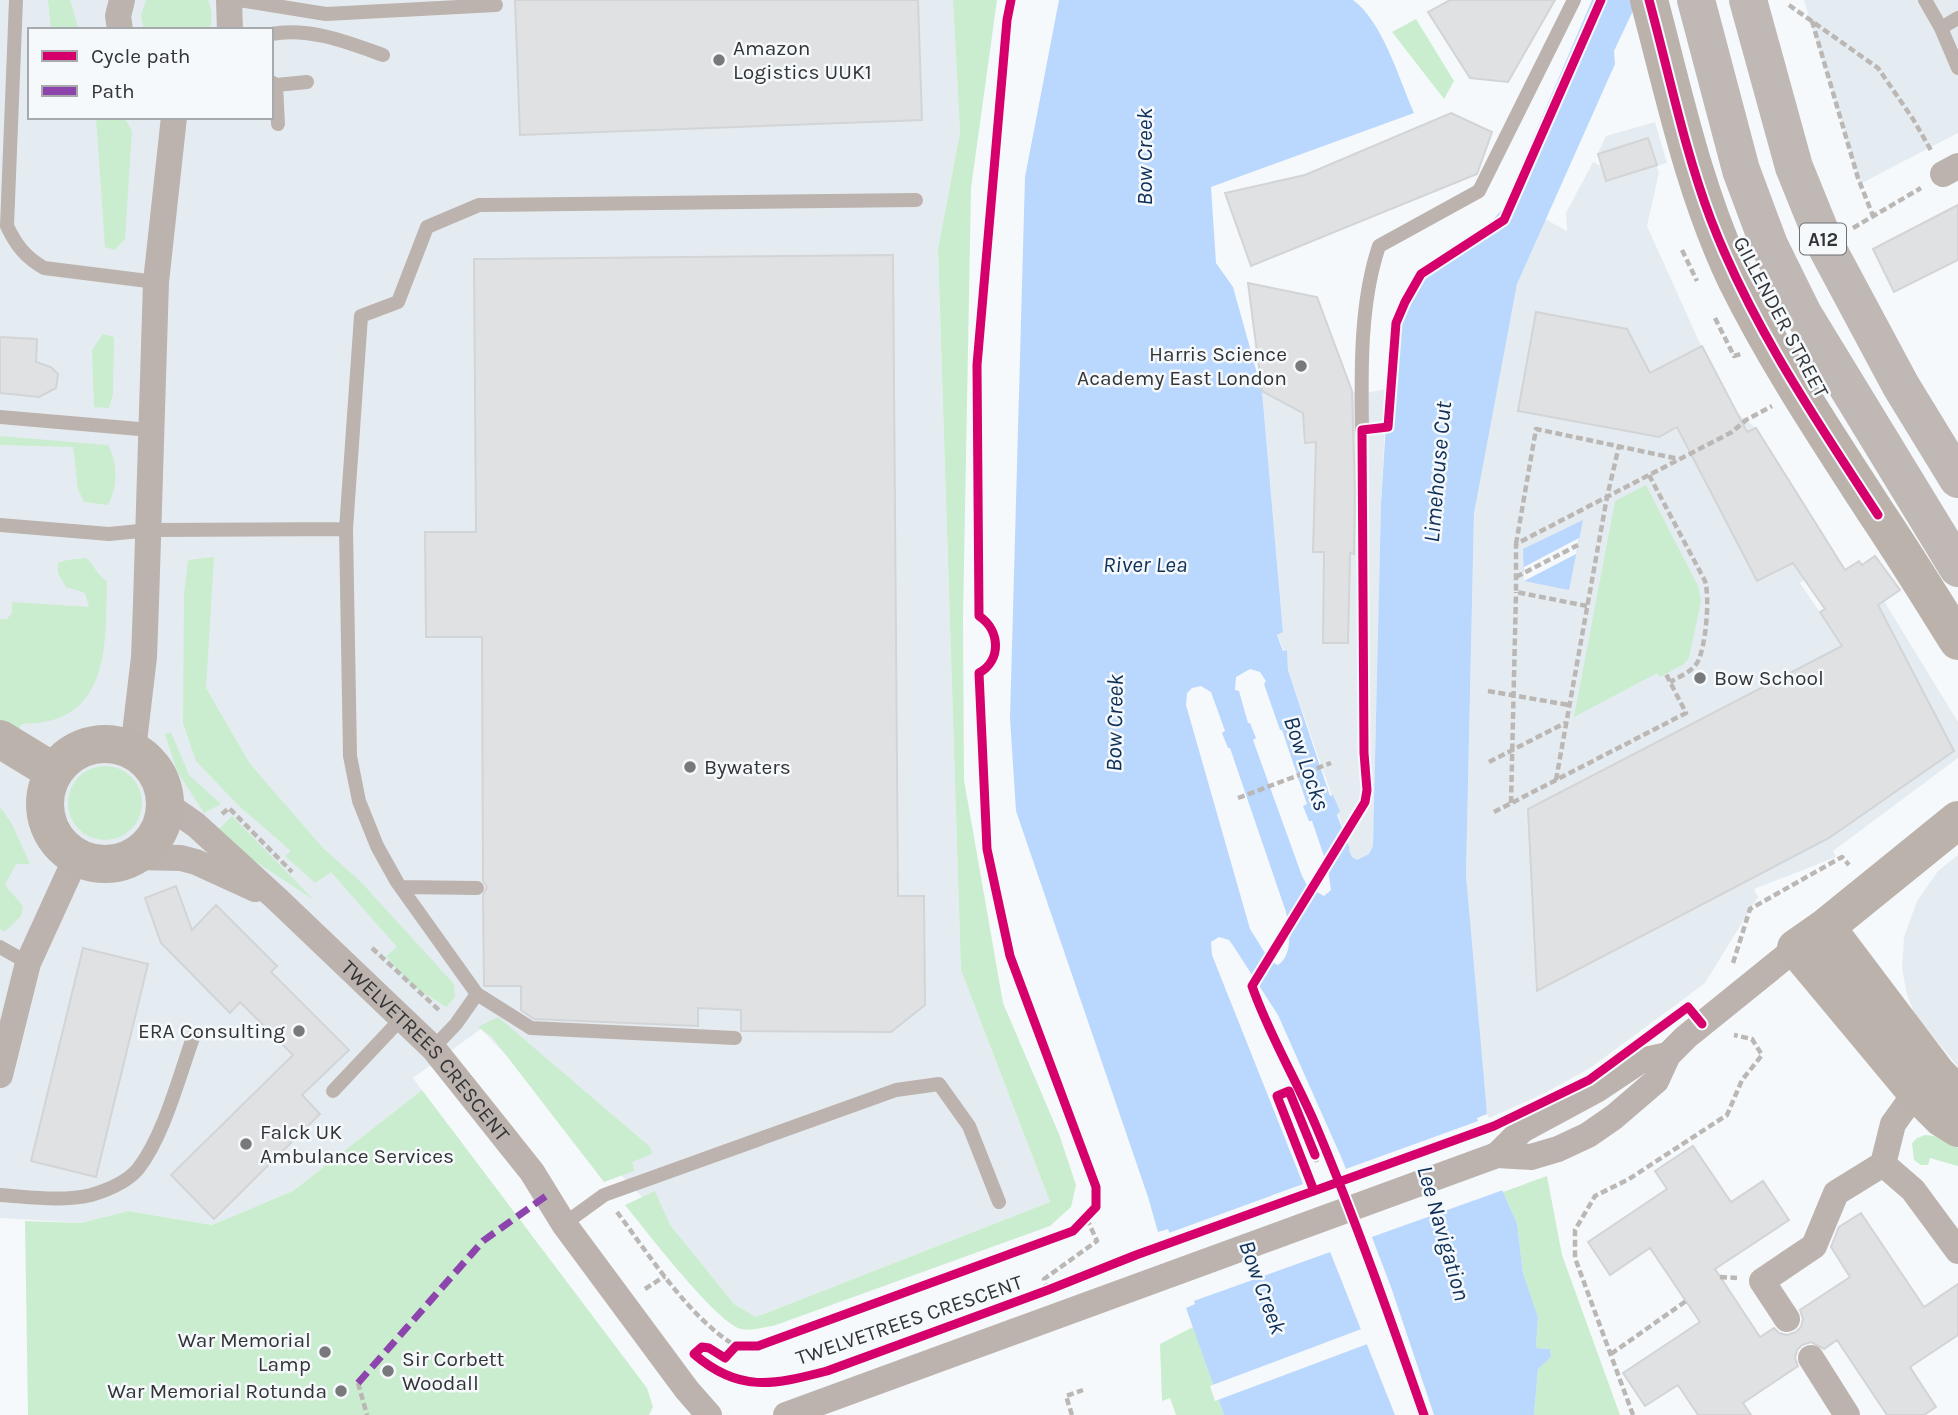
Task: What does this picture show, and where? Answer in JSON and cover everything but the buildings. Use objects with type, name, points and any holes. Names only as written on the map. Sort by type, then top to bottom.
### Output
[{"type":"highway","name":"A12","points":[[1696,0],[1741,170],[1769,245],[1803,314],[1958,568]]},
{"type":"highway","name":"A12","points":[[1748,0],[1794,167],[1826,246],[1901,386],[1954,470]]},
{"type":"street","points":[[120,28],[118,16],[122,0]]},
{"type":"street","points":[[229,0],[230,28]]},
{"type":"street","name":"GILLENDER STREET","points":[[1652,9],[1688,148],[1711,220],[1735,277],[1774,352],[1809,410],[1958,641]]},
{"type":"street","points":[[133,750],[144,657],[156,282],[174,119]]},
{"type":"street","points":[[0,740],[54,772]]},
{"type":"street","points":[[111,744],[133,750],[150,763],[162,782],[166,804],[157,835],[134,857],[105,865],[76,858],[55,838],[44,810],[46,790],[54,772],[69,755],[89,746],[111,744]]},
{"type":"street","name":"TWELVETREES CRESCENT","points":[[166,804],[196,825],[433,1048],[532,1172],[564,1224],[687,1390],[709,1415]]},
{"type":"street","points":[[786,1415],[1497,1155],[1531,1157],[1584,1138],[1656,1082],[1668,1055],[1694,1030],[1958,820]]},
{"type":"street","name":"TWELVETREES CRESCENT","points":[[134,857],[174,857],[188,860],[278,900]]},
{"type":"street","points":[[0,1075],[28,963],[76,858]]},
{"type":"street","points":[[1811,937],[1939,1082],[1941,1118],[1958,1128]]},
{"type":"street","points":[[1497,1155],[1522,1130],[1598,1089],[1640,1061],[1668,1055]]},
{"type":"street","points":[[1787,1320],[1762,1281],[1814,1246],[1836,1193],[1883,1164],[1892,1124],[1939,1082]]},
{"type":"street","points":[[1883,1164],[1913,1190],[1958,1251]]},
{"type":"street","points":[[1811,1358],[1847,1415]]},
{"type":"lane","points":[[16,0],[7,226],[15,244],[28,258],[44,268],[156,282]]},
{"type":"lane","points":[[239,0],[380,10],[398,5],[496,5]]},
{"type":"lane","points":[[1362,430],[1361,386],[1369,274],[1378,246],[1479,191],[1574,0]]},
{"type":"lane","points":[[1925,0],[1941,28],[1958,68]]},
{"type":"lane","points":[[1941,28],[1958,18]]},
{"type":"lane","points":[[273,33],[292,30],[346,42],[383,55]]},
{"type":"lane","points":[[278,124],[274,83],[307,82]]},
{"type":"lane","points":[[735,1038],[531,1028],[477,994],[401,887],[377,846],[359,801],[350,756],[346,529],[361,316],[398,302],[427,228],[479,205],[916,200]]},
{"type":"lane","points":[[0,417],[150,430]]},
{"type":"lane","points":[[0,525],[109,534],[150,530],[346,529]]},
{"type":"lane","points":[[401,887],[477,888]]},
{"type":"lane","points":[[0,947],[28,963]]},
{"type":"lane","points":[[433,1048],[456,1024],[477,994]]},
{"type":"lane","points":[[333,1091],[402,1018]]},
{"type":"lane","points":[[0,1195],[56,1199],[89,1195],[116,1186],[137,1170],[156,1139],[194,1035]]},
{"type":"lane","points":[[564,1224],[604,1195],[649,1178],[896,1090],[939,1084],[969,1126],[999,1202]]},
{"type":"path","points":[[1789,5],[1878,68],[1953,171],[1826,246]]},
{"type":"path","points":[[1812,21],[1858,178],[1873,216]]},
{"type":"path","points":[[1516,544],[1732,432],[1746,420],[1778,403]]},
{"type":"path","points":[[1511,803],[1516,544],[1536,429],[1680,459]]},
{"type":"path","points":[[1272,1035],[1252,986],[1365,802],[1367,790],[1364,753],[1362,430]]},
{"type":"path","points":[[1556,780],[1607,497],[1619,446]]},
{"type":"path","points":[[1649,475],[1705,581],[1709,595],[1697,663],[1670,682]]},
{"type":"path","points":[[1516,577],[1578,545]]},
{"type":"path","points":[[1516,592],[1587,606]]},
{"type":"path","points":[[1494,812],[1686,713],[1666,674]]},
{"type":"path","points":[[1488,691],[1569,705]]},
{"type":"path","points":[[1489,762],[1566,722]]},
{"type":"path","points":[[1238,798],[1331,764]]},
{"type":"path","points":[[229,808],[296,876]]},
{"type":"path","points":[[1729,974],[1750,909],[1842,857],[1855,874]]},
{"type":"path","points":[[362,939],[443,1014]]},
{"type":"path","points":[[1633,1415],[1575,1258],[1575,1230],[1595,1196],[1629,1179],[1727,1115],[1742,1080],[1762,1055],[1752,1039],[1734,1035]]},
{"type":"path","points":[[1295,1082],[1301,1092]]},
{"type":"path","points":[[1311,1184],[1277,1096],[1289,1091],[1317,1162],[1320,1167],[1330,1164]]},
{"type":"path","points":[[1311,1184],[1327,1186]]},
{"type":"path","points":[[1301,1195],[1311,1184]]},
{"type":"path","points":[[617,1211],[665,1276],[717,1335],[733,1349],[747,1346]]},
{"type":"path","points":[[1048,1290],[1044,1279],[1097,1241],[1086,1218]]},
{"type":"path","points":[[650,1286],[665,1276]]},
{"type":"path","points":[[1611,1354],[1686,1301]]},
{"type":"path","points":[[358,1382],[367,1415]]},
{"type":"path","points":[[1072,1415],[1066,1396],[1083,1390]]},
{"type":"shaded area","points":[[0,0],[953,0],[960,133],[938,250],[961,970],[1050,1202],[756,1317],[734,1304],[669,1225],[481,1029],[413,1078],[422,1090],[293,1191],[212,1225],[128,1211],[81,1223],[0,1218]]},
{"type":"shaded area","points":[[1804,0],[1958,0],[1958,133],[1860,184]]},
{"type":"shaded area","name":"Bow School","points":[[1655,122],[1667,163],[1657,166],[1659,173],[1647,226],[1698,339],[1737,413],[1756,428],[1837,558],[1800,583],[1834,633],[1884,601],[1958,722],[1958,758],[1833,851],[1836,857],[1754,889],[1758,897],[1705,983],[1590,1068],[1545,1093],[1489,1118],[1480,1055],[1466,875],[1474,513],[1477,492],[1517,284],[1545,219],[1567,231],[1566,213],[1593,162],[1601,166],[1598,153],[1606,136]]},
{"type":"shaded area","points":[[1387,389],[1381,503],[1373,847],[1370,854],[1357,860],[1349,850],[1288,670],[1287,651],[1284,651],[1277,634],[1283,631],[1262,391],[1352,391],[1359,394]]},
{"type":"shaded area","points":[[1958,855],[1958,1067],[1914,1013],[1902,969],[1904,937],[1917,901],[1938,871]]},
{"type":"green space","points":[[48,0],[70,0],[78,28],[51,28]]},
{"type":"green space","points":[[146,0],[208,0],[212,15],[210,28],[144,28],[141,15]]},
{"type":"green space","points":[[953,0],[997,0],[971,188],[963,618],[964,780],[1003,1003],[1059,1134],[1076,1185],[1071,1207],[1050,1226],[773,1326],[741,1329],[730,1323],[698,1293],[625,1205],[655,1191],[670,1225],[734,1304],[756,1317],[1050,1202],[961,970],[938,249],[960,133]]},
{"type":"green space","points":[[1416,19],[1454,81],[1444,99],[1392,32]]},
{"type":"green space","points":[[96,119],[125,119],[132,131],[125,239],[115,250],[105,247]]},
{"type":"green space","points":[[103,334],[114,337],[113,394],[109,408],[94,407],[92,350]]},
{"type":"green space","points":[[0,436],[108,445],[116,475],[108,505],[84,502],[78,489],[73,447],[0,445]]},
{"type":"green space","points":[[1646,485],[1698,586],[1701,601],[1689,658],[1684,664],[1660,677],[1657,673],[1574,717],[1615,501]]},
{"type":"green space","points":[[214,557],[206,688],[250,764],[323,848],[360,881],[454,984],[455,997],[446,1007],[410,984],[386,956],[397,947],[331,872],[315,883],[285,856],[291,851],[240,807],[196,761],[183,723],[184,595],[188,560]]},
{"type":"green space","points":[[86,558],[107,581],[104,643],[95,683],[84,700],[69,713],[49,721],[22,724],[19,729],[0,719],[0,619],[7,619],[12,613],[12,602],[89,607],[85,593],[66,587],[58,573],[58,563]]},
{"type":"green space","points":[[171,732],[189,775],[221,804],[204,813],[177,771],[165,734]]},
{"type":"green space","points":[[105,766],[119,769],[131,777],[139,789],[142,803],[139,817],[131,829],[119,837],[105,840],[91,837],[79,829],[71,817],[68,803],[71,789],[79,777],[91,769]]},
{"type":"green space","points":[[0,807],[12,824],[30,864],[16,864],[5,885],[23,906],[21,916],[5,932],[0,929]]},
{"type":"green space","points":[[232,816],[314,900],[244,854],[219,829]]},
{"type":"green space","points":[[498,1017],[650,1147],[652,1154],[632,1162],[634,1171],[604,1182],[492,1037],[478,1027]]},
{"type":"green space","points":[[422,1090],[647,1388],[653,1407],[649,1415],[28,1415],[25,1221],[81,1223],[128,1211],[212,1225],[293,1191]]},
{"type":"green space","points":[[1925,1135],[1935,1136],[1958,1148],[1958,1166],[1930,1158],[1928,1165],[1921,1165],[1914,1160],[1912,1143]]},
{"type":"green space","points":[[1547,1176],[1562,1255],[1620,1415],[1534,1415],[1538,1369],[1551,1357],[1550,1349],[1536,1348],[1538,1317],[1523,1273],[1517,1223],[1503,1192]]},
{"type":"green space","points":[[1193,1327],[1224,1415],[1176,1415],[1170,1398],[1162,1401],[1160,1344]]},
{"type":"water","name":"River Lea","points":[[1059,0],[1353,0],[1364,10],[1382,36],[1414,113],[1211,187],[1216,263],[1233,287],[1262,391],[1283,632],[1277,635],[1283,651],[1287,650],[1288,670],[1330,796],[1333,795],[1340,811],[1337,815],[1349,850],[1357,860],[1369,854],[1373,846],[1381,503],[1392,330],[1397,310],[1419,269],[1492,221],[1503,208],[1592,0],[1638,0],[1614,51],[1615,64],[1517,284],[1474,513],[1466,875],[1487,1114],[1477,1118],[1517,1223],[1523,1273],[1538,1317],[1536,1348],[1550,1349],[1551,1357],[1538,1369],[1534,1415],[1434,1415],[1391,1287],[1342,1159],[1278,1015],[1229,940],[1219,937],[1211,942],[1212,955],[1395,1415],[1224,1415],[1186,1308],[1195,1304],[1168,1229],[1158,1232],[1016,811],[1010,718],[1025,177]],"holes":[[[1250,669],[1260,672],[1266,681],[1264,684],[1307,804],[1303,806],[1326,857],[1331,890],[1324,896],[1308,887],[1302,876],[1253,740],[1256,738],[1248,723],[1239,691],[1235,690],[1236,677]],[[1201,686],[1211,692],[1225,731],[1222,733],[1230,748],[1286,912],[1288,948],[1278,965],[1270,961],[1250,929],[1186,705],[1187,693],[1192,688]]]},
{"type":"water","points":[[1583,520],[1569,590],[1524,581],[1523,549]]},
{"type":"pier","points":[[1579,538],[1576,554],[1524,581],[1524,567]]},
{"type":"pier","points":[[1345,824],[1349,835],[1326,873],[1323,860]]},
{"type":"pier","points":[[1309,883],[1316,889],[1285,941],[1285,924]]},
{"type":"pier","points":[[1267,953],[1274,960],[1257,987],[1260,995],[1251,980]]},
{"type":"pier","points":[[1481,1120],[1506,1189],[1369,1238],[1343,1170]]},
{"type":"pier","points":[[1306,1183],[1333,1251],[1191,1302],[1166,1234]]},
{"type":"pier","points":[[1364,1328],[1370,1343],[1215,1401],[1210,1386]]},
{"type":"marked path","points":[[358,1383],[483,1241],[546,1196]]},
{"type":"cycle path","points":[[1011,0],[1007,20],[977,365],[979,616],[991,629],[996,645],[992,661],[979,673],[987,849],[1010,956],[1096,1187],[1096,1207],[1073,1231],[758,1346],[736,1346],[725,1358],[709,1348],[702,1347],[694,1354],[726,1375],[757,1382],[790,1380],[827,1371],[1136,1255],[1494,1126],[1589,1080],[1688,1007],[1702,1024]]},
{"type":"cycle path","points":[[1424,1415],[1331,1162],[1252,986],[1365,802],[1362,430],[1388,427],[1396,323],[1421,274],[1504,220],[1601,0]]},
{"type":"cycle path","points":[[1649,0],[1693,166],[1727,259],[1787,372],[1878,515]]},
{"type":"cycle path","points":[[1314,1191],[1277,1096],[1289,1091],[1315,1155]]},
{"type":"place","name":"Amazon Logistics UUK1","points":[[719,60]]},
{"type":"place","name":"Harris Science Academy East London","points":[[1301,366]]},
{"type":"place","name":"Bow School","points":[[1700,678]]},
{"type":"place","name":"Bywaters","points":[[690,767]]},
{"type":"place","name":"ERA Consulting","points":[[299,1031]]},
{"type":"place","name":"Falck UK Ambulance Services","points":[[246,1144]]},
{"type":"place","name":"War Memorial Lamp","points":[[325,1352]]},
{"type":"place","name":"Sir Corbett Woodall","points":[[388,1371]]},
{"type":"place","name":"War Memorial Rotunda","points":[[341,1391]]},
{"type":"water label","name":"Bow Creek","points":[[1144,157]]},
{"type":"water label","name":"Limehouse Cut","points":[[1437,472]]},
{"type":"water label","name":"Bow Creek","points":[[1114,723]]},
{"type":"water label","name":"Bow Locks","points":[[1307,763]]},
{"type":"water label","name":"Lee Navigation","points":[[1444,1233]]},
{"type":"water label","name":"Bow Creek","points":[[1263,1287]]}]
